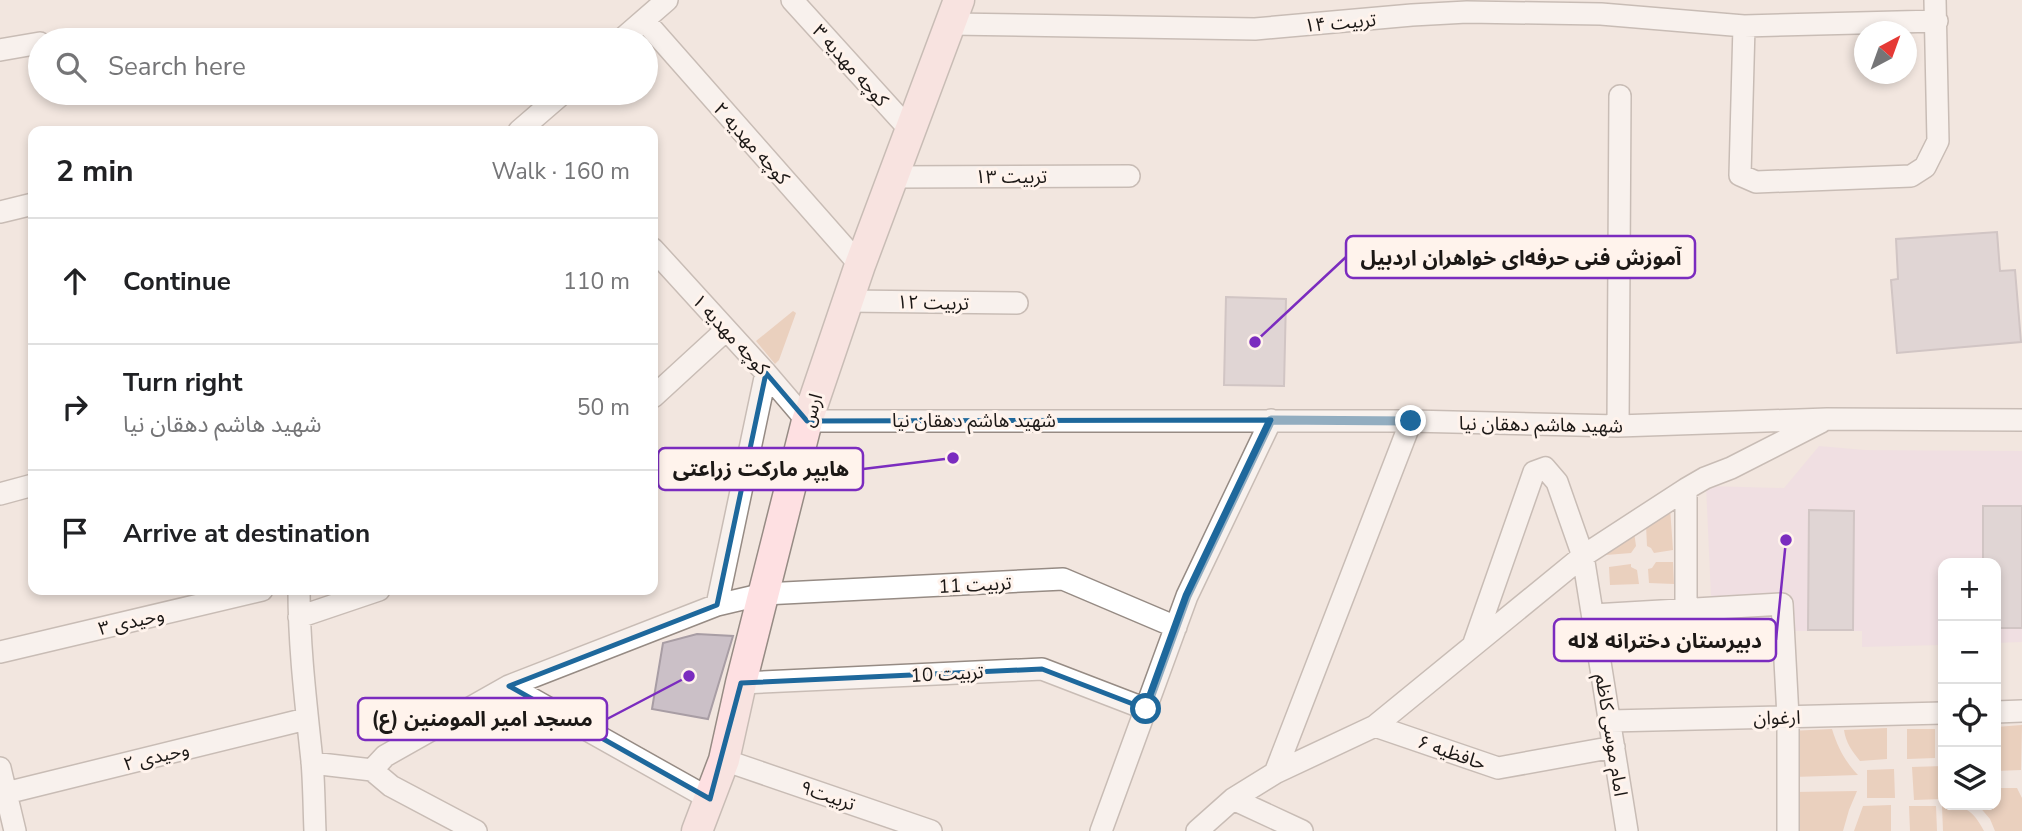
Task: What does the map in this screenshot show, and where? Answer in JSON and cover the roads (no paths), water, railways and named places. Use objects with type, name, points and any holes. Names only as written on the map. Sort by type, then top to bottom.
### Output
[{"type":"main road","name":"ارس","points":[[697,831],[724,760],[807,421],[860,265],[956,12]]},
{"type":"street","points":[[635,28],[667,0]]},
{"type":"street","name":"کوچه مهدیه ۳","points":[[792,0],[910,130]]},
{"type":"street","points":[[1744,26],[1740,175],[1756,182],[1911,176],[1924,167],[1938,141],[1936,10]]},
{"type":"street","name":"تربیت ۱۴","points":[[956,12],[1255,29],[1479,12],[1601,14],[1744,26],[1936,10]]},
{"type":"street","name":"کوچه مهدیه ۲","points":[[644,20],[651,28]]},
{"type":"street","name":"کوچه مهدیه ۲","points":[[658,36],[860,265]]},
{"type":"street","points":[[0,50],[28,45]]},
{"type":"street","points":[[1618,426],[1620,96]]},
{"type":"street","points":[[535,126],[553,105]]},
{"type":"street","name":"تربیت ۱۳","points":[[893,177],[1129,176]]},
{"type":"street","points":[[0,212],[28,205]]},
{"type":"street","name":"کوچه مهدیه ۱","points":[[658,255],[807,421]]},
{"type":"street","name":"تربیت ۱۲","points":[[848,302],[1017,303]]},
{"type":"street","points":[[658,392],[726,330]]},
{"type":"street","points":[[717,605],[766,373]]},
{"type":"street","name":"شهید هاشم دهقان نیا","points":[[807,421],[1271,420],[1618,426],[1827,419],[2018,417]]},
{"type":"street","points":[[1197,831],[1233,799],[1275,773],[1375,726],[1583,556],[1705,478],[1731,468],[1827,419]]},
{"type":"street","points":[[1101,831],[1187,596],[1271,420]]},
{"type":"street","points":[[1275,773],[1411,421]]},
{"type":"street","name":"امام موسی کاظم","points":[[1474,646],[1534,472],[1545,468],[1557,482],[1583,556],[1627,831]]},
{"type":"street","points":[[0,494],[28,486]]},
{"type":"street","points":[[1686,489],[1686,610]]},
{"type":"street","name":"تربیت 11","points":[[372,770],[385,756],[509,686],[717,605],[764,594],[1063,579],[1176,627]]},
{"type":"street","name":"وحیدی ۳","points":[[0,652],[241,595]]},
{"type":"street","points":[[299,595],[315,831]]},
{"type":"street","points":[[299,617],[364,595]]},
{"type":"street","points":[[1593,615],[1782,604],[1788,717],[1788,831]]},
{"type":"street","name":"تربیت 10","points":[[741,683],[1042,669],[1146,709]]},
{"type":"street","points":[[509,686],[710,799]]},
{"type":"street","points":[[2001,712],[2022,711]]},
{"type":"street","name":"ارغوان","points":[[1610,721],[1938,713]]},
{"type":"street","name":"وحیدی ۲","points":[[6,793],[306,719]]},
{"type":"street","name":"حافظیه ۶","points":[[1375,726],[1498,768],[1614,747]]},
{"type":"street","name":"تربیت۹","points":[[724,760],[931,831]]},
{"type":"street","points":[[312,763],[372,770],[391,786],[476,831]]},
{"type":"street","points":[[0,768],[15,831]]},
{"type":"street","points":[[1233,799],[1302,831]]},
{"type":"place","name":"آموزش فنی حرفه‌ای خواهران اردبیل","points":[[1255,342]]},
{"type":"place","name":"هایپر مارکت زراعتی","points":[[953,458]]},
{"type":"place","name":"دبیرستان دخترانه لاله","points":[[1786,540]]},
{"type":"place","name":"مسجد امیر المومنین (ع)","points":[[689,676]]}]
